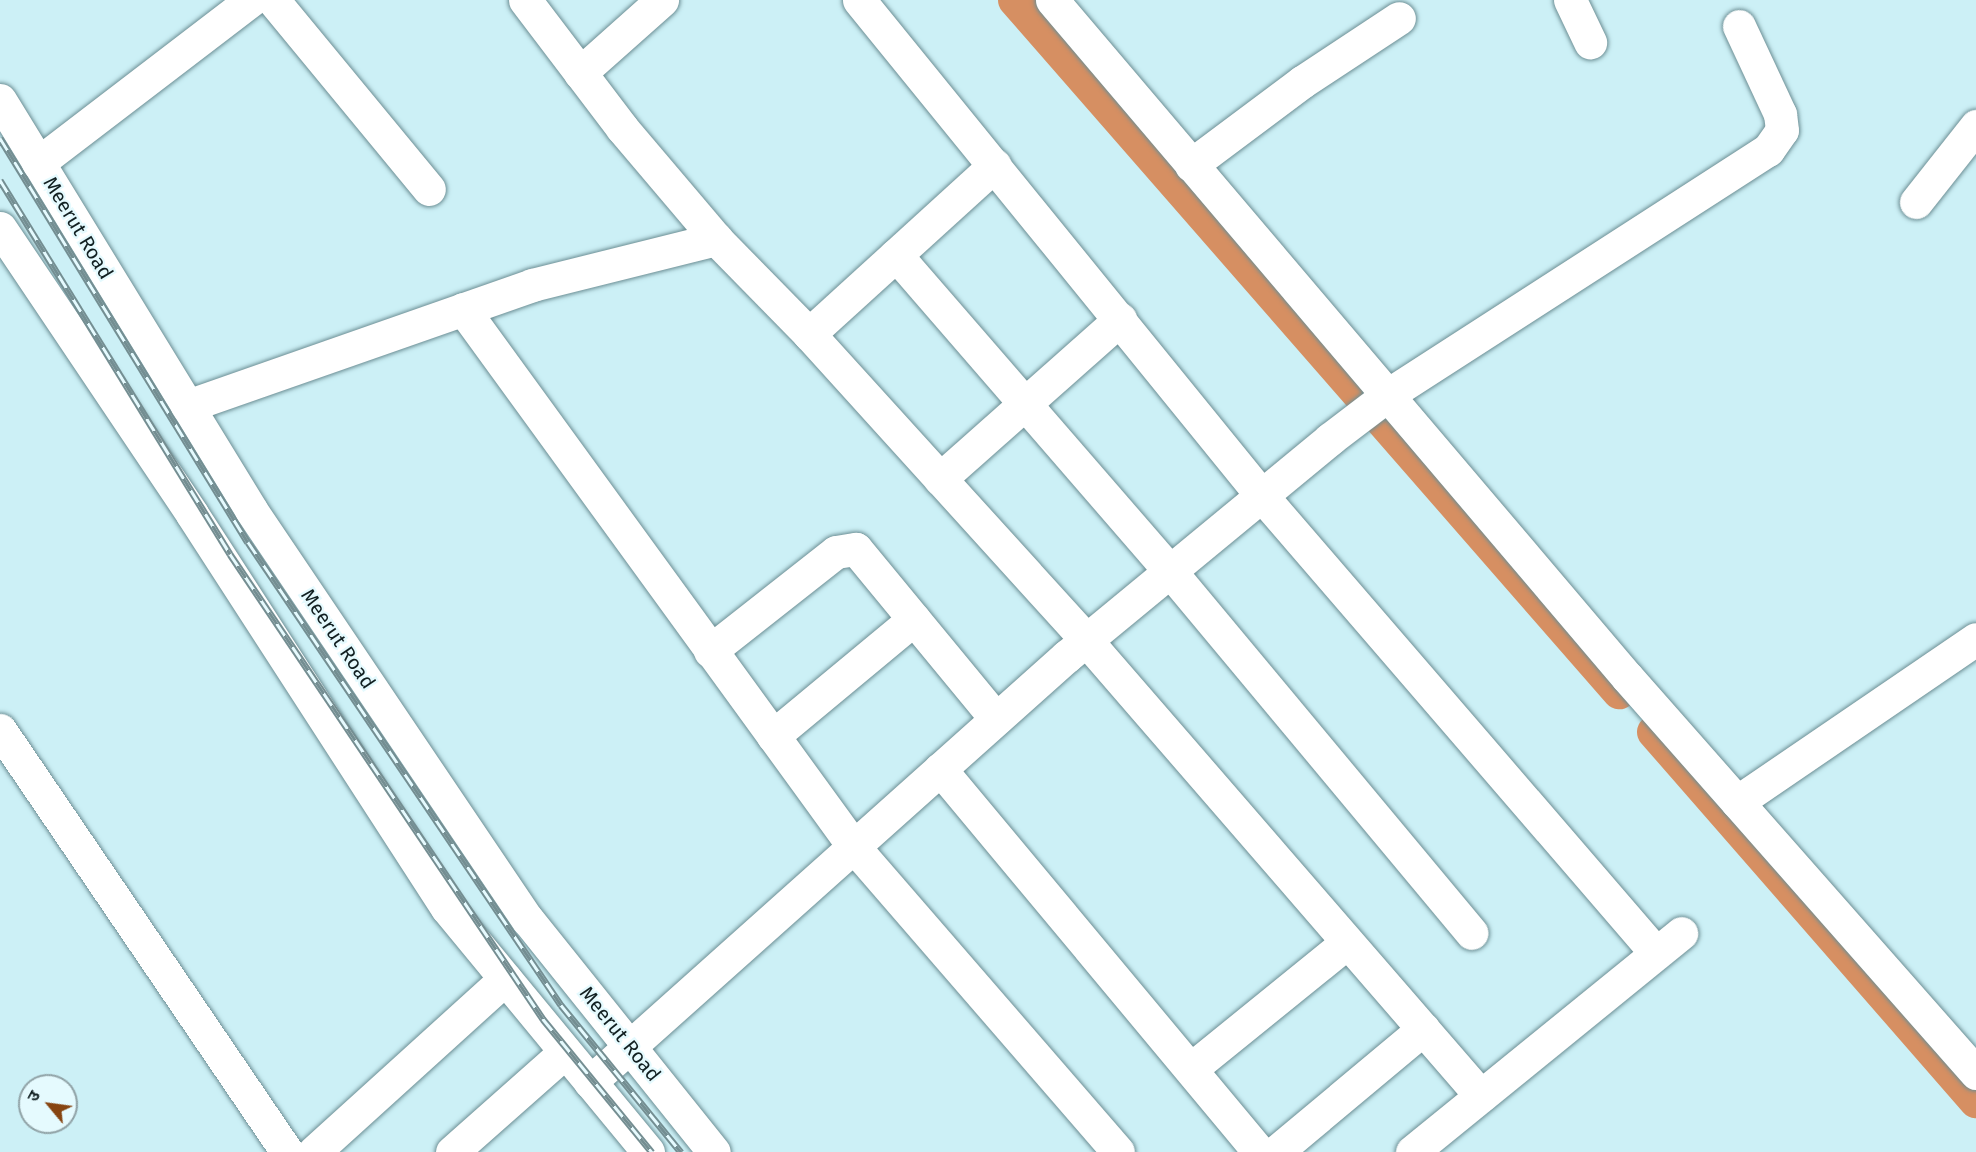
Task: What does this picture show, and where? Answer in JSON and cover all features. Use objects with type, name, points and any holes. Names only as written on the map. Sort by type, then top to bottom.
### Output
[{"type":"main road","points":[[38,163],[251,0]]},
{"type":"main road","points":[[273,0],[429,189]]},
{"type":"main road","points":[[525,0],[580,73],[716,239],[809,334],[1086,640],[1345,944],[1481,1096]]},
{"type":"main road","points":[[580,73],[662,0]]},
{"type":"main road","points":[[859,0],[1262,496],[1656,953]]},
{"type":"main road","points":[[1570,0],[1590,42]]},
{"type":"main road","points":[[1058,2],[1380,400],[1974,1068]]},
{"type":"main road","points":[[1191,165],[1302,82],[1399,18]]},
{"type":"main road","points":[[590,1082],[1086,640],[1330,439],[1380,400],[1768,150],[1782,130],[1780,114],[1739,26]]},
{"type":"main road","name":"Meerut Road","points":[[0,100],[251,510],[528,920],[714,1152]]},
{"type":"main road","points":[[1916,202],[1976,126]]},
{"type":"main road","points":[[809,334],[995,165]]},
{"type":"main road","points":[[0,228],[192,514],[447,909],[648,1152]]},
{"type":"main road","points":[[187,406],[463,309],[589,268],[716,239]]},
{"type":"main road","points":[[896,255],[1170,572],[1472,933]]},
{"type":"main road","points":[[463,309],[854,846],[1118,1152]]},
{"type":"main road","points":[[940,478],[1120,319]]},
{"type":"main road","points":[[710,651],[847,548],[856,549],[996,719]]},
{"type":"main road","points":[[773,736],[914,619]]},
{"type":"main road","points":[[1737,802],[1976,639]]},
{"type":"main road","points":[[0,730],[287,1152]]},
{"type":"main road","points":[[940,769],[1192,1068],[1259,1152]]},
{"type":"main road","points":[[1412,1152],[1681,933]]},
{"type":"main road","points":[[1192,1068],[1345,944]]},
{"type":"main road","points":[[314,1152],[505,979]]},
{"type":"main road","points":[[1276,1152],[1423,1029]]},
{"type":"main road","points":[[452,1152],[565,1052]]},
{"type":"waterway","points":[[1015,0],[1619,692]]},
{"type":"waterway","points":[[1654,732],[1976,1101]]},
{"type":"railway","points":[[0,138],[248,542],[561,1005],[681,1152]]},
{"type":"railway","points":[[0,180],[230,554],[543,1019],[652,1152]]}]
